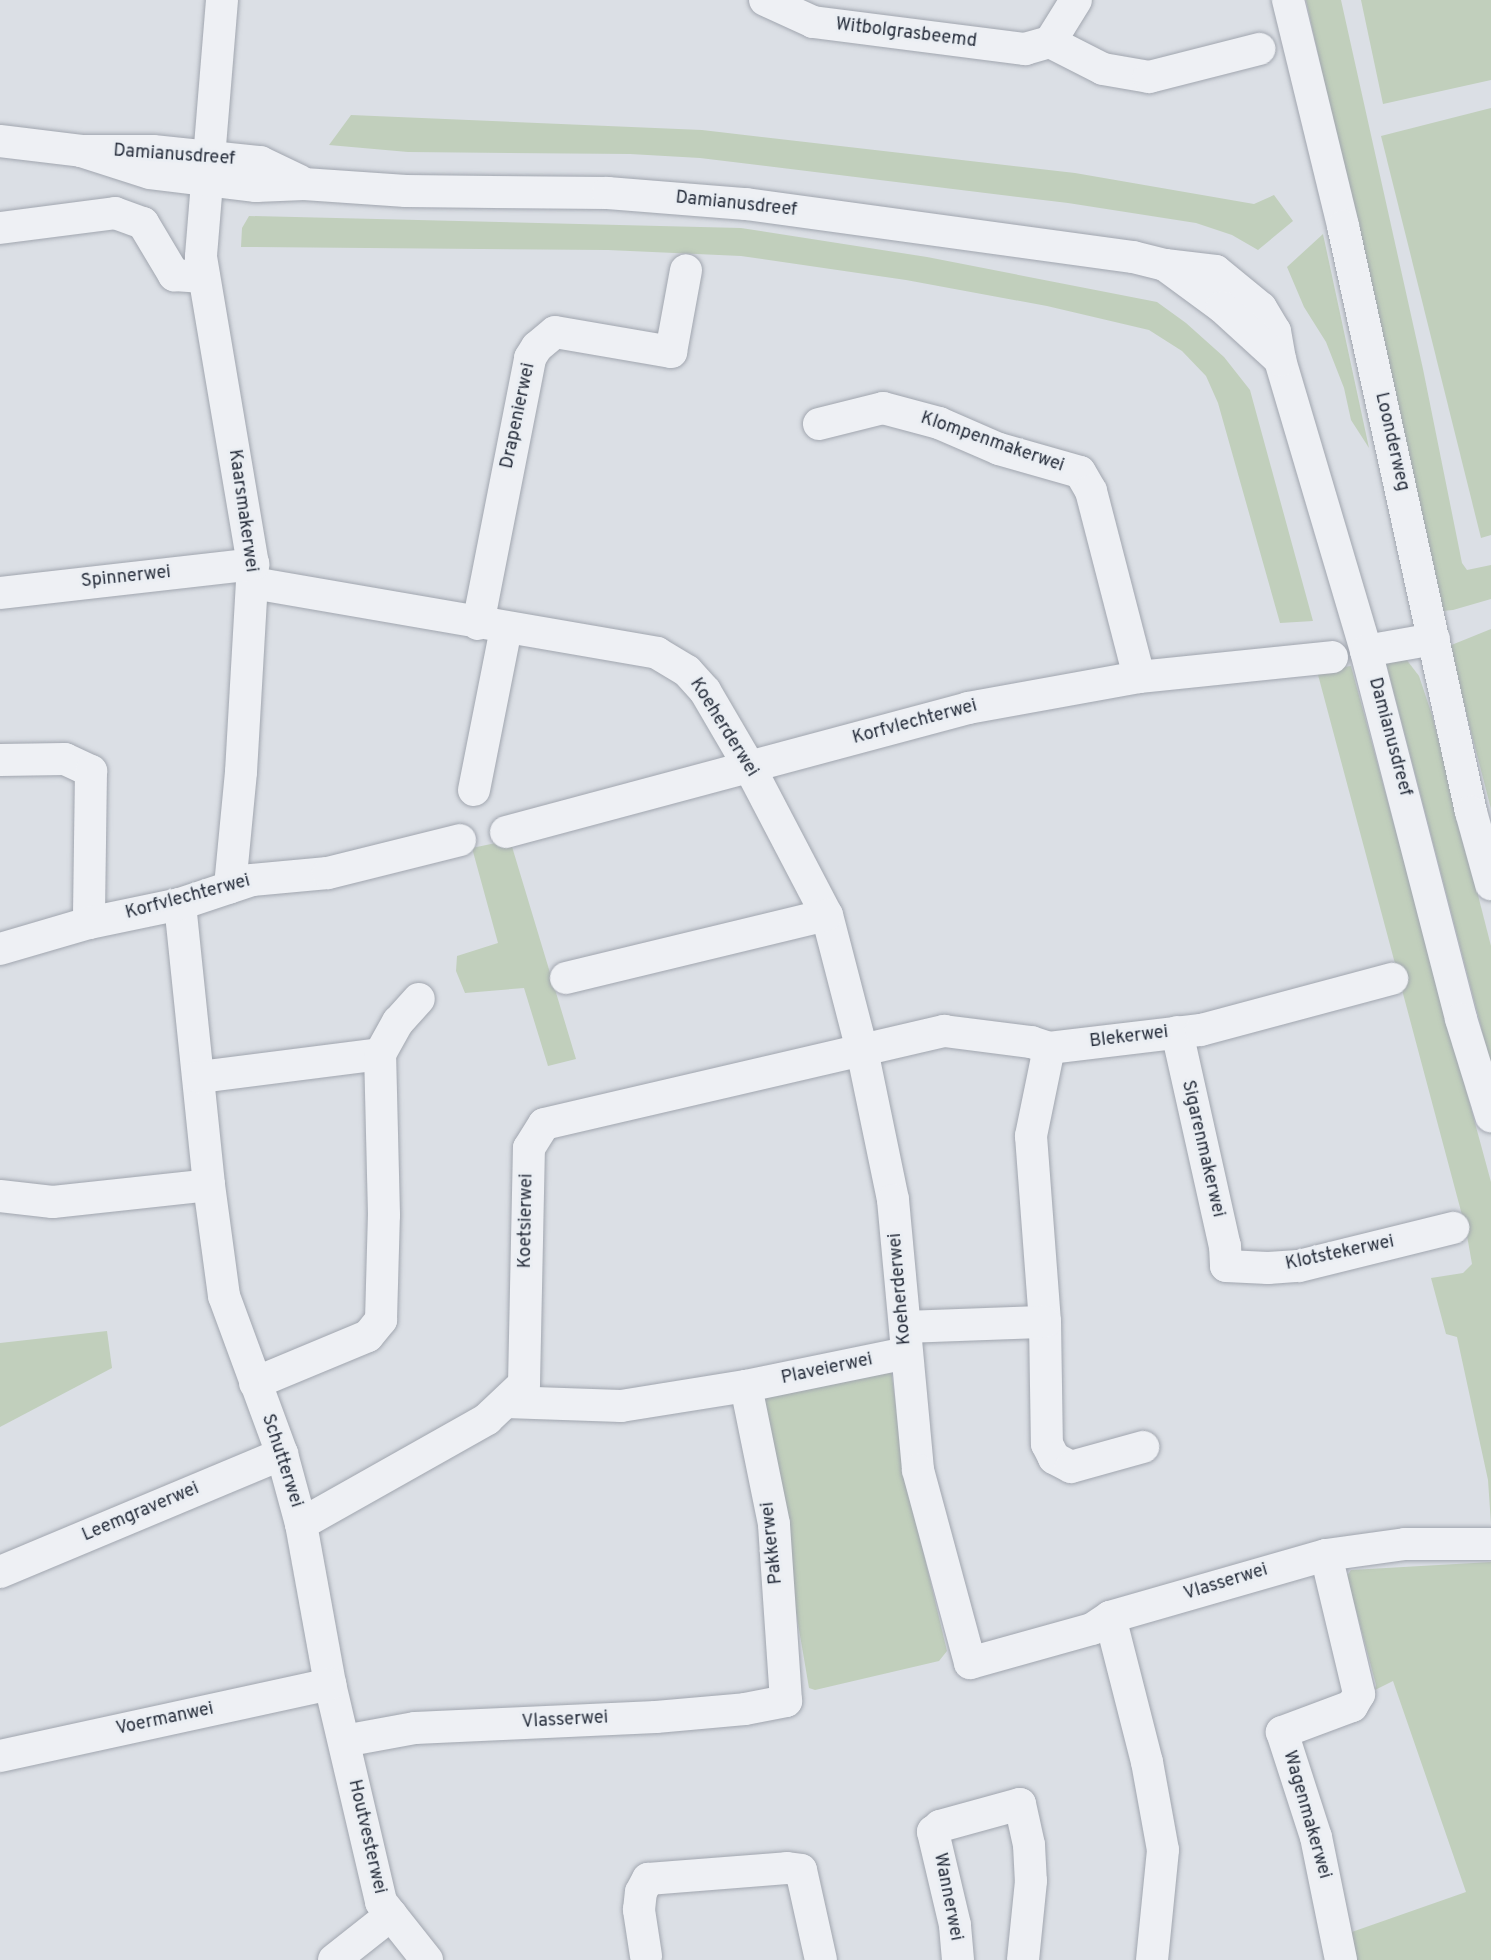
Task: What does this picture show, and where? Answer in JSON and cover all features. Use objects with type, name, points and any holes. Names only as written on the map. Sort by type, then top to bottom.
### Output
[{"type":"street","name":"Kaarsmakerwei","points":[[222,0],[201,257],[253,573],[242,772],[230,887]]},
{"type":"street","name":"Witbolgrasbeemd","points":[[765,0],[813,22],[1025,49],[1051,42]]},
{"type":"street","points":[[1076,0],[1051,42],[1103,69],[1149,77],[1259,49]]},
{"type":"street","name":"Loonderweg","points":[[1288,0],[1343,226],[1471,812],[1491,884]]},
{"type":"street","name":"Damianusdreef","points":[[0,141],[81,151],[153,151],[207,168],[260,162],[304,184],[406,191],[608,193],[746,204],[1133,257],[1165,265],[1222,307],[1280,360],[1366,651],[1461,1019],[1491,1116]]},
{"type":"street","points":[[0,228],[115,213],[143,223],[174,275],[204,277]]},
{"type":"street","name":"Drapenierwei","points":[[492,626],[530,358],[537,347],[555,332],[671,352],[686,270]]},
{"type":"street","name":"Klompenmakerwei","points":[[819,424],[883,408],[939,423],[999,449],[1080,472],[1091,491],[1139,677]]},
{"type":"street","name":"Koeherderwei","points":[[253,573],[492,626],[657,653],[687,671],[705,691],[750,768],[827,915],[862,1050],[893,1200],[918,1470],[970,1663]]},
{"type":"street","name":"Spinnerwei","points":[[0,593],[253,573]]},
{"type":"street","points":[[474,790],[492,626]]},
{"type":"street","points":[[1366,651],[1434,639]]},
{"type":"street","name":"Korfvlechterwei","points":[[506,832],[968,708],[1139,677],[1332,657]]},
{"type":"street","points":[[0,760],[65,759],[91,771],[89,923]]},
{"type":"street","name":"Korfvlechterwei","points":[[0,949],[89,923],[180,904],[252,880],[328,873],[460,840]]},
{"type":"street","name":"Schutterwei","points":[[180,904],[209,1185],[224,1296],[282,1454],[301,1524],[330,1684],[344,1741]]},
{"type":"street","points":[[566,978],[827,915]]},
{"type":"street","name":"Blekerwei","points":[[862,1050],[944,1031],[1031,1042],[1049,1048],[1201,1030],[1392,979]]},
{"type":"street","points":[[255,1383],[368,1336],[381,1320],[384,1215],[380,1054],[398,1022],[419,999]]},
{"type":"street","points":[[1461,1019],[1491,1043]]},
{"type":"street","name":"Sigarenmakerwei","points":[[1177,1032],[1225,1246],[1226,1266]]},
{"type":"street","points":[[1049,1048],[1031,1136],[1045,1322],[1047,1444],[1054,1458],[1071,1467],[1143,1447]]},
{"type":"street","name":"Koetsierwei","points":[[301,1524],[488,1419],[524,1384],[528,1148],[544,1124],[862,1050]]},
{"type":"street","points":[[199,1077],[380,1054]]},
{"type":"street","points":[[0,1196],[53,1202],[209,1185]]},
{"type":"street","name":"Klotstekerwei","points":[[1226,1266],[1299,1266],[1453,1228]]},
{"type":"street","name":"Plaveierwei","points":[[746,1386],[907,1340],[1045,1322]]},
{"type":"street","points":[[506,1402],[621,1406],[746,1386]]},
{"type":"street","name":"Pakkerwei","points":[[746,1386],[774,1524],[786,1701]]},
{"type":"street","name":"Leemgraverwei","points":[[0,1572],[282,1454]]},
{"type":"street","name":"Vlasserwei","points":[[970,1663],[1092,1629],[1110,1617],[1326,1555],[1405,1544],[1491,1544]]},
{"type":"street","name":"Wagenmakerwei","points":[[1326,1555],[1359,1694],[1352,1706],[1282,1732],[1316,1837],[1341,1960]]},
{"type":"street","points":[[1110,1617],[1147,1762],[1163,1850],[1152,1960]]},
{"type":"street","name":"Voermanwei","points":[[0,1756],[330,1684]]},
{"type":"street","name":"Vlasserwei","points":[[344,1741],[415,1728],[656,1717],[745,1709],[786,1701]]},
{"type":"street","name":"Houtvesterwei","points":[[344,1741],[381,1902],[427,1960]]},
{"type":"street","name":"Wannerwei","points":[[958,1960],[955,1925],[933,1832],[940,1826],[1020,1804],[1029,1846],[1031,1881],[1023,1960]]},
{"type":"street","points":[[646,1956],[639,1910],[640,1892],[648,1879],[787,1868],[801,1870],[821,1960]]},
{"type":"street","points":[[334,1960],[391,1915]]},
{"type":"green space","points":[[1306,0],[1341,0],[1423,369],[1462,563],[1467,570],[1491,565],[1491,599],[1453,610],[1442,611]]},
{"type":"green space","points":[[1361,0],[1491,0],[1491,80],[1383,104]]},
{"type":"green space","points":[[1491,108],[1491,535],[1481,538],[1381,136]]},
{"type":"green space","points":[[351,115],[702,130],[1075,173],[1254,204],[1274,195],[1293,221],[1258,250],[1232,235],[1196,223],[1068,203],[700,158],[630,154],[408,152],[329,145]]},
{"type":"green space","points":[[249,216],[741,228],[927,257],[1157,302],[1186,323],[1224,357],[1250,390],[1313,621],[1280,623],[1218,403],[1206,376],[1182,351],[1149,330],[1047,306],[906,280],[741,256],[608,250],[241,247],[242,228]]},
{"type":"green space","points":[[1323,234],[1369,448],[1351,420],[1344,388],[1326,342],[1304,307],[1287,267]]},
{"type":"green space","points":[[1491,629],[1491,809],[1449,646]]},
{"type":"green space","points":[[1406,659],[1419,676],[1432,715],[1491,946],[1491,1065],[1386,662]]},
{"type":"green space","points":[[1351,666],[1491,1182],[1491,1524],[1488,1480],[1457,1337],[1446,1334],[1431,1278],[1463,1273],[1472,1264],[1466,1230],[1317,671]]},
{"type":"green space","points":[[510,840],[576,1059],[548,1066],[524,988],[465,993],[456,971],[457,956],[498,943],[472,848]]},
{"type":"green space","points":[[107,1331],[112,1368],[0,1427],[0,1343]]},
{"type":"green space","points":[[891,1369],[905,1475],[947,1651],[939,1661],[815,1690],[809,1688],[759,1395]]},
{"type":"green space","points":[[1491,1562],[1491,1960],[1353,1960],[1349,1933],[1466,1892],[1393,1681],[1375,1690],[1376,1685],[1347,1576],[1351,1570]]}]
